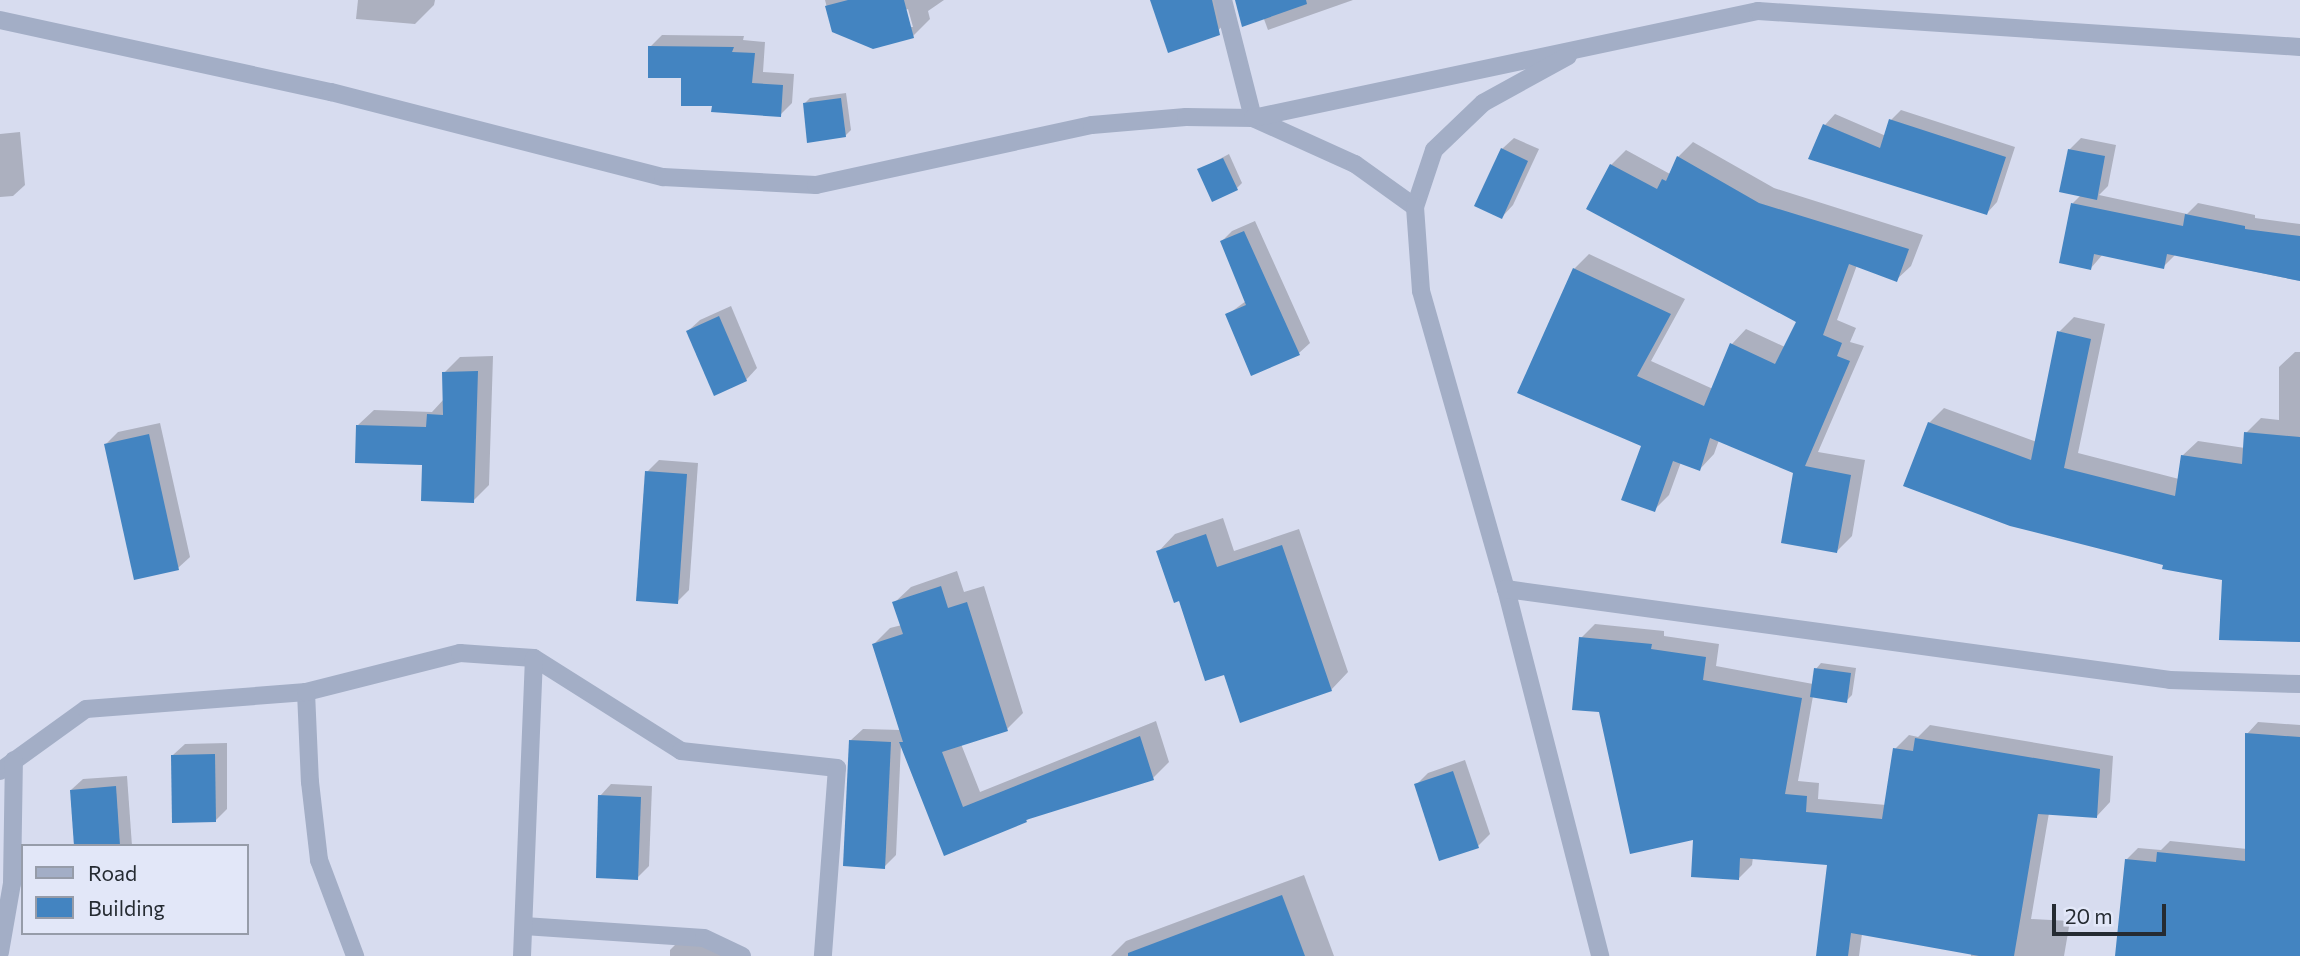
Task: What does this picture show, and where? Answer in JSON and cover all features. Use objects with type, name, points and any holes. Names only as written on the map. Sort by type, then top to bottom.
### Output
[{"type":"street","points":[[1223,0],[1253,118]]},
{"type":"street","points":[[0,20],[331,92],[663,177],[816,186],[1092,125],[1186,117],[1253,118],[1758,11],[2300,47]]},
{"type":"street","points":[[1583,47],[1483,103],[1434,150],[1415,207],[1421,291],[1506,589],[1600,956]]},
{"type":"street","points":[[1253,118],[1355,164],[1415,207]]},
{"type":"street","points":[[1506,589],[2170,680],[2300,684]]},
{"type":"street","points":[[0,951],[12,883],[7,766],[86,709],[306,692],[460,653],[534,658],[681,751],[837,768],[823,956]]},
{"type":"street","points":[[522,956],[534,658]]},
{"type":"street","points":[[306,692],[310,782],[319,860],[355,956]]},
{"type":"street","points":[[524,926],[704,938],[742,956]]},
{"type":"building","points":[[848,0],[904,0],[914,38],[873,49],[832,32],[825,6]]},
{"type":"building","points":[[1150,0],[1212,0],[1220,35],[1168,53]]},
{"type":"building","points":[[1235,0],[1306,0],[1307,4],[1242,27]]},
{"type":"building","points":[[648,46],[734,47],[732,52],[755,53],[752,83],[783,85],[781,117],[711,112],[712,106],[681,106],[681,78],[648,78]]},
{"type":"building","points":[[841,98],[846,137],[807,143],[803,103]]},
{"type":"building","points":[[1889,119],[2006,157],[1987,215],[1808,159],[1823,124],[1880,148]]},
{"type":"building","points":[[1501,148],[1528,161],[1502,219],[1474,206]]},
{"type":"building","points":[[2068,149],[2105,156],[2097,200],[2059,192]]},
{"type":"building","points":[[1677,156],[1759,203],[1909,249],[1897,282],[1849,264],[1823,335],[1842,343],[1837,356],[1850,361],[1805,466],[1851,475],[1837,553],[1781,543],[1793,473],[1710,438],[1700,471],[1673,461],[1655,512],[1621,500],[1641,446],[1517,393],[1573,268],[1671,314],[1637,376],[1704,406],[1730,343],[1775,364],[1796,322],[1586,209],[1610,164],[1657,189],[1662,179],[1666,181]]},
{"type":"building","points":[[1223,158],[1238,190],[1212,202],[1197,169]]},
{"type":"building","points":[[2071,203],[2183,226],[2185,214],[2245,226],[2245,229],[2300,236],[2300,281],[2167,254],[2164,269],[2094,254],[2091,270],[2059,263]]},
{"type":"building","points":[[1244,231],[1300,355],[1251,376],[1225,314],[1246,305],[1220,241]]},
{"type":"building","points":[[719,316],[747,381],[714,396],[686,331]]},
{"type":"building","points":[[2057,331],[2091,339],[2064,468],[2175,496],[2181,455],[2242,464],[2244,432],[2300,437],[2300,642],[2219,640],[2222,580],[2162,569],[2163,565],[2010,526],[1903,486],[1928,422],[2031,460]]},
{"type":"building","points":[[478,371],[474,503],[421,501],[422,465],[355,463],[356,425],[426,427],[427,414],[443,415],[442,372]]},
{"type":"building","points":[[149,434],[179,570],[134,580],[104,444]]},
{"type":"building","points":[[645,471],[687,474],[678,604],[636,601]]},
{"type":"building","points":[[1206,534],[1217,567],[1282,545],[1332,691],[1240,723],[1224,675],[1205,681],[1179,601],[1174,603],[1156,551]]},
{"type":"building","points":[[941,586],[948,608],[967,602],[1008,731],[942,752],[963,807],[1140,736],[1154,780],[1026,820],[1027,822],[944,856],[899,742],[903,742],[872,644],[903,634],[892,602]]},
{"type":"building","points":[[1579,637],[1652,644],[1651,649],[1706,657],[1703,680],[1802,698],[1785,794],[1807,796],[1806,812],[1882,819],[1893,748],[1913,751],[1915,738],[2100,769],[2097,818],[2038,814],[2014,956],[1979,956],[1851,933],[1848,956],[1816,956],[1827,865],[1740,858],[1739,880],[1691,877],[1693,840],[1630,854],[1599,712],[1572,710]]},
{"type":"building","points":[[1814,668],[1851,673],[1847,703],[1810,697]]},
{"type":"building","points":[[2245,733],[2300,737],[2300,956],[2115,956],[2125,859],[2156,862],[2157,852],[2245,861]]},
{"type":"building","points":[[849,740],[891,742],[885,869],[843,866]]},
{"type":"building","points":[[215,754],[216,822],[172,823],[171,755]]},
{"type":"building","points":[[1453,771],[1479,848],[1439,861],[1414,784]]},
{"type":"building","points":[[116,786],[120,844],[74,844],[70,790]]},
{"type":"building","points":[[598,795],[641,797],[638,880],[596,878]]},
{"type":"building","points":[[1282,895],[1305,956],[1128,956],[1128,953]]}]
